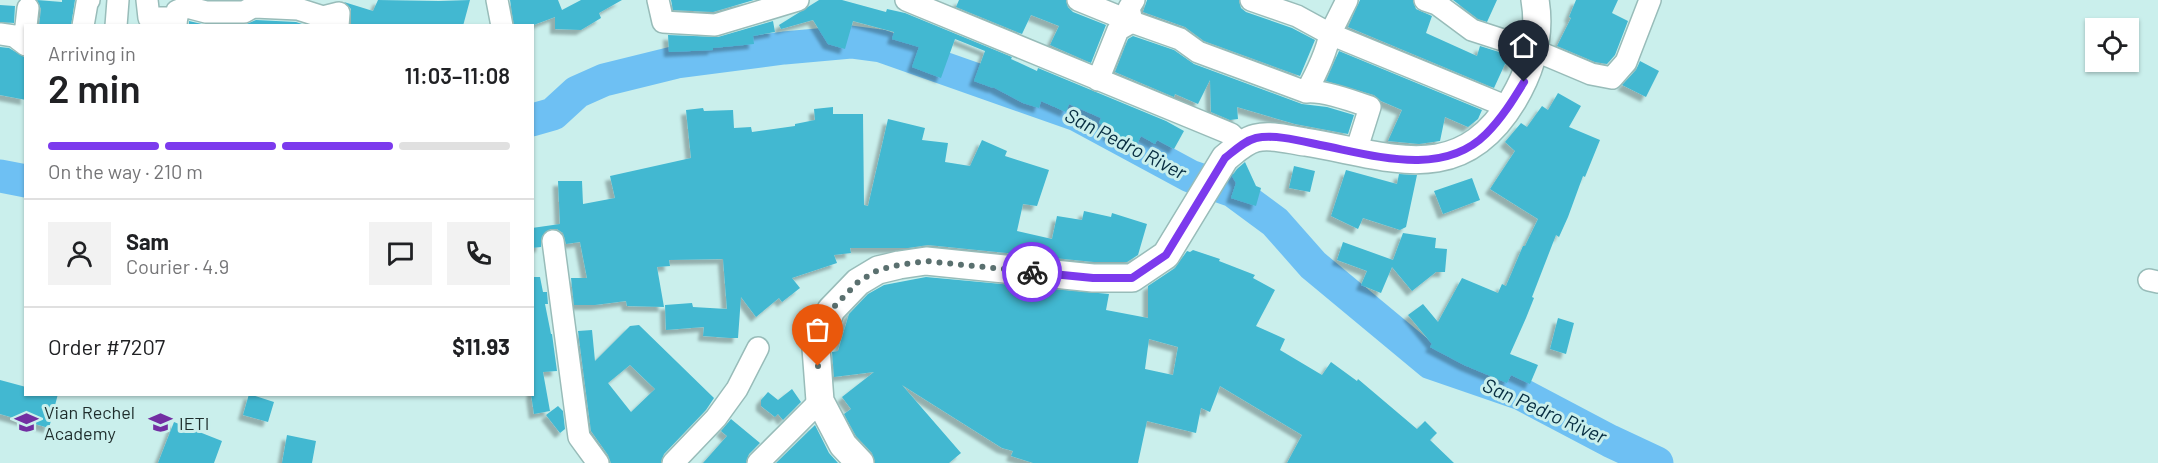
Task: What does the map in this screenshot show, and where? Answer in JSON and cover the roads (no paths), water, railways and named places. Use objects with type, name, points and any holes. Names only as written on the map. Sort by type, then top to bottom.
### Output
[{"type":"main road","points":[[861,463],[843,445],[820,401],[816,348],[831,310],[858,282],[878,270],[926,261],[1093,278],[1132,278],[1166,255],[1225,158],[1256,138],[1275,137],[1397,160],[1430,160],[1460,152],[1485,136],[1506,111],[1524,82],[1534,50],[1538,17],[1535,0]]},
{"type":"street","points":[[83,24],[89,0]]},
{"type":"street","points":[[116,24],[118,0]]},
{"type":"street","points":[[146,0],[149,18],[177,22],[177,11],[187,8],[206,12],[299,11],[324,17],[339,13],[338,24]]},
{"type":"street","points":[[141,24],[146,0]]},
{"type":"street","points":[[497,0],[502,24]]},
{"type":"street","points":[[658,0],[663,22],[714,25],[798,0]]},
{"type":"street","points":[[906,0],[1231,134],[1237,140],[1239,147]]},
{"type":"street","points":[[1078,0],[1180,39],[1198,52],[1306,92],[1312,91],[1370,107],[1359,142]]},
{"type":"street","points":[[1132,22],[1129,8],[1134,0]]},
{"type":"street","points":[[1251,0],[1297,16],[1330,33],[1498,104]]},
{"type":"street","points":[[1306,92],[1317,73],[1328,46],[1330,33],[1347,0]]},
{"type":"street","points":[[1425,0],[1437,4],[1472,30],[1534,50],[1591,74],[1612,78],[1626,62],[1650,0]]},
{"type":"street","points":[[1098,80],[1118,30],[1132,22]]},
{"type":"street","points":[[0,34],[14,36],[24,44]]},
{"type":"street","points":[[553,241],[579,437],[598,463]]},
{"type":"street","points":[[673,463],[717,418],[737,389],[758,348]]},
{"type":"street","points":[[758,463],[820,401]]},
{"type":"waterway","name":"San Pedro River","points":[[534,119],[553,114],[577,92],[604,80],[677,62],[851,42],[881,46],[1077,115],[1190,176],[1233,191],[1275,222],[1313,265],[1431,363],[1521,394],[1657,463]]},
{"type":"waterway","name":"San Pedro River","points":[[0,176],[24,181]]},
{"type":"place","name":"Vian Rechel Academy","points":[[26,422]]},
{"type":"place","name":"IETI","points":[[161,423]]}]
